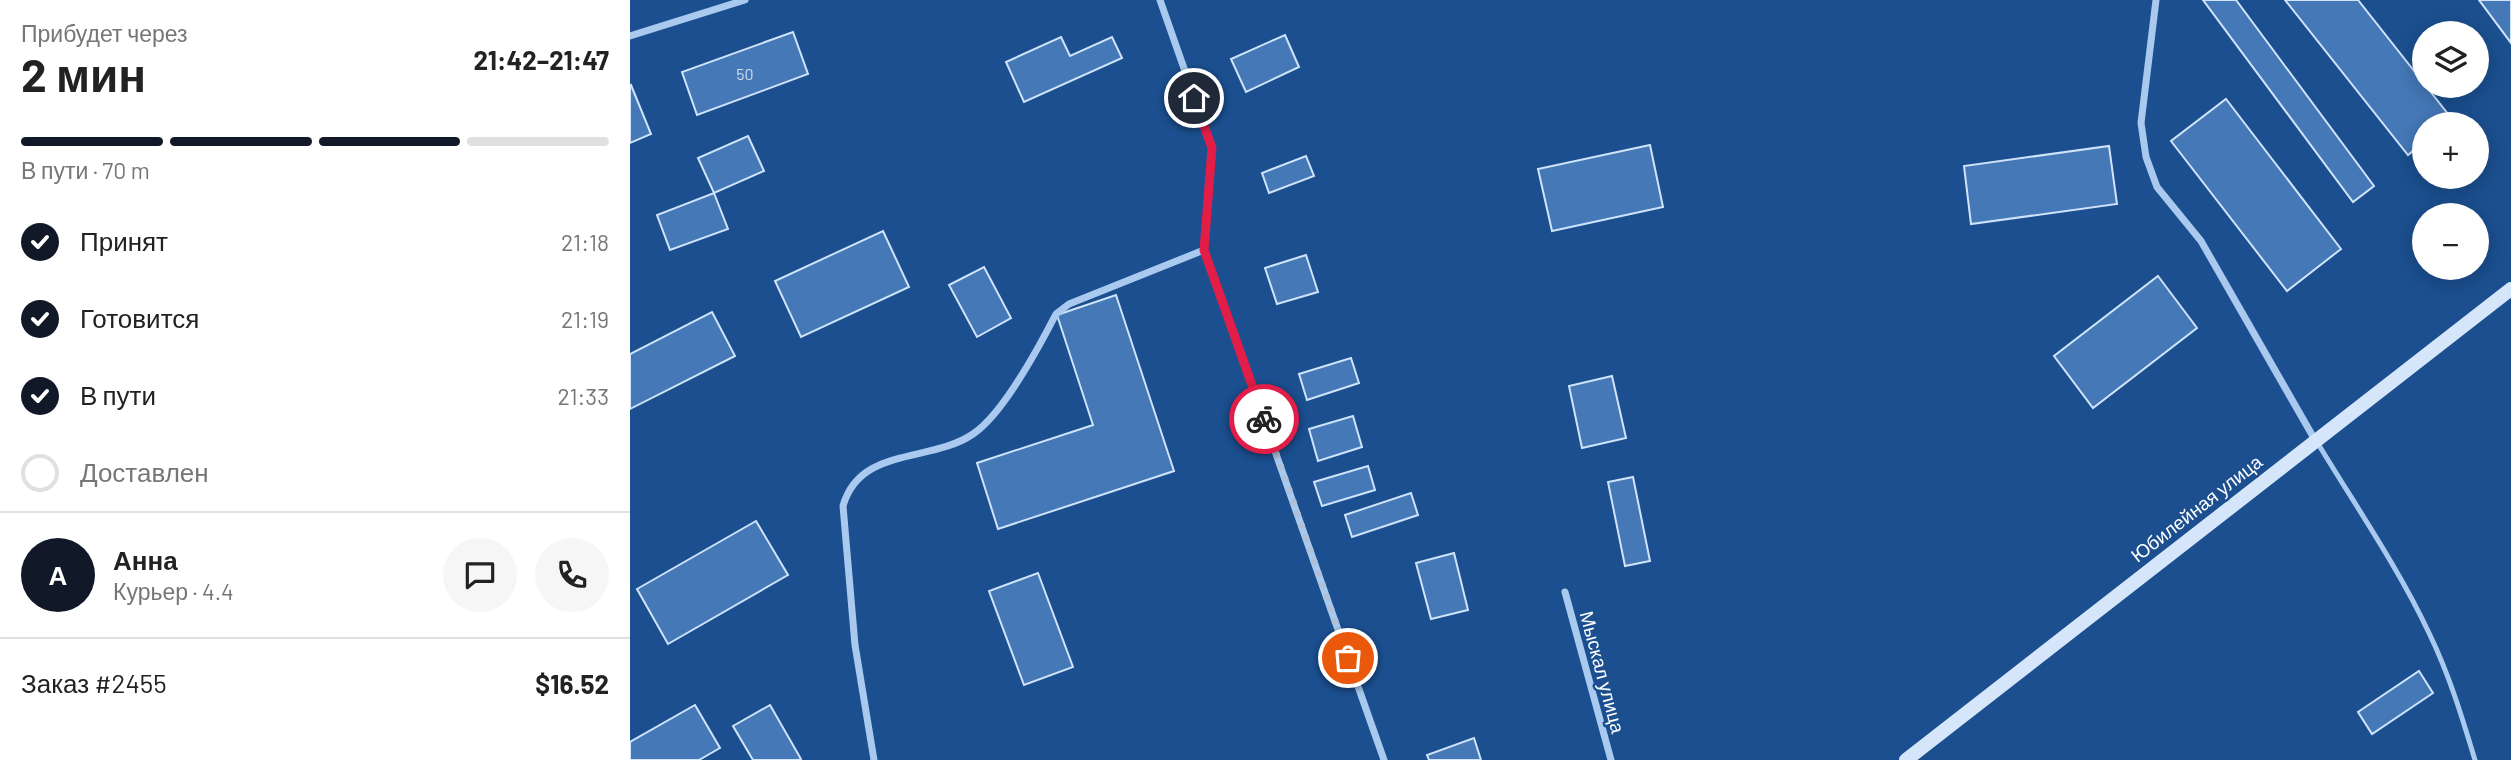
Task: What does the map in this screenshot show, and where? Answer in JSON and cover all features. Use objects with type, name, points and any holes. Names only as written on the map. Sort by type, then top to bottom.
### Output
[{"type":"main road","name":"Юбилейная улица","points":[[1906,760],[2511,289]]},
{"type":"street","points":[[630,36],[745,0]]},
{"type":"street","points":[[1160,0],[1212,148],[1204,250],[1384,760]]},
{"type":"street","points":[[2156,0],[2141,123],[2146,157],[2157,187],[2201,241],[2315,440]]},
{"type":"street","points":[[874,760],[855,645],[843,506],[848,488],[862,473],[973,435],[995,415],[1056,314],[1069,303],[1204,250]]},
{"type":"street","name":"Мыскал улица","points":[[1565,592],[1611,760]]},
{"type":"lane","points":[[2315,440],[2385,552],[2429,633],[2456,698],[2475,760]]},
{"type":"building","points":[[2203,0],[2236,0],[2374,186],[2353,202]]},
{"type":"building","points":[[2285,0],[2358,0],[2412,68],[2412,98],[2435,98],[2446,112],[2412,112],[2412,152],[2408,155]]},
{"type":"building","points":[[2479,0],[2511,0],[2511,43]]},
{"type":"building","points":[[793,32],[808,74],[697,115],[682,72]]},
{"type":"building","points":[[1285,35],[1299,67],[1246,92],[1231,59]]},
{"type":"building","points":[[1061,37],[1070,56],[1112,37],[1122,58],[1024,102],[1006,62]]},
{"type":"building","points":[[630,86],[651,134],[630,143]]},
{"type":"building","points":[[2226,99],[2341,249],[2287,291],[2171,141]]},
{"type":"building","points":[[748,136],[764,171],[714,193],[698,158]]},
{"type":"building","points":[[1650,145],[1663,207],[1552,231],[1538,169]]},
{"type":"building","points":[[2109,146],[2117,204],[1971,224],[1964,166]]},
{"type":"building","points":[[1306,156],[1314,176],[1269,193],[1262,173]]},
{"type":"building","points":[[714,193],[728,229],[670,250],[657,215]]},
{"type":"building","points":[[883,231],[909,287],[801,337],[775,281]]},
{"type":"building","points":[[1306,255],[1318,292],[1277,304],[1265,268]]},
{"type":"building","points":[[984,267],[1011,318],[977,337],[949,285]]},
{"type":"building","points":[[2158,276],[2197,328],[2093,408],[2054,356]]},
{"type":"building","points":[[1116,295],[1174,471],[998,529],[977,463],[1093,425],[1057,315]]},
{"type":"building","points":[[712,312],[735,356],[630,409],[630,354]]},
{"type":"building","points":[[1351,358],[1359,383],[1307,400],[1299,374]]},
{"type":"building","points":[[1612,376],[1626,438],[1582,448],[1569,386]]},
{"type":"building","points":[[1353,416],[1362,447],[1318,461],[1309,429]]},
{"type":"building","points":[[1368,466],[1375,490],[1322,506],[1314,482]]},
{"type":"building","points":[[1633,477],[1650,561],[1625,566],[1608,482]]},
{"type":"building","points":[[1411,493],[1418,515],[1352,537],[1345,515]]},
{"type":"building","points":[[756,521],[788,575],[668,644],[637,589]]},
{"type":"building","points":[[1454,553],[1468,610],[1431,619],[1416,563]]},
{"type":"building","points":[[1038,573],[1073,667],[1024,685],[989,591]]},
{"type":"building","points":[[2419,671],[2433,693],[2372,734],[2358,712]]},
{"type":"building","points":[[695,705],[720,748],[699,760],[630,760],[630,742]]},
{"type":"building","points":[[770,705],[801,759],[753,760],[733,726]]},
{"type":"building","points":[[1474,738],[1481,760],[1429,760],[1427,755]]},
{"type":"way so far","points":[[1264,419],[1348,658]]},
{"type":"route","points":[[1194,98],[1212,148],[1204,250],[1264,419]]}]
